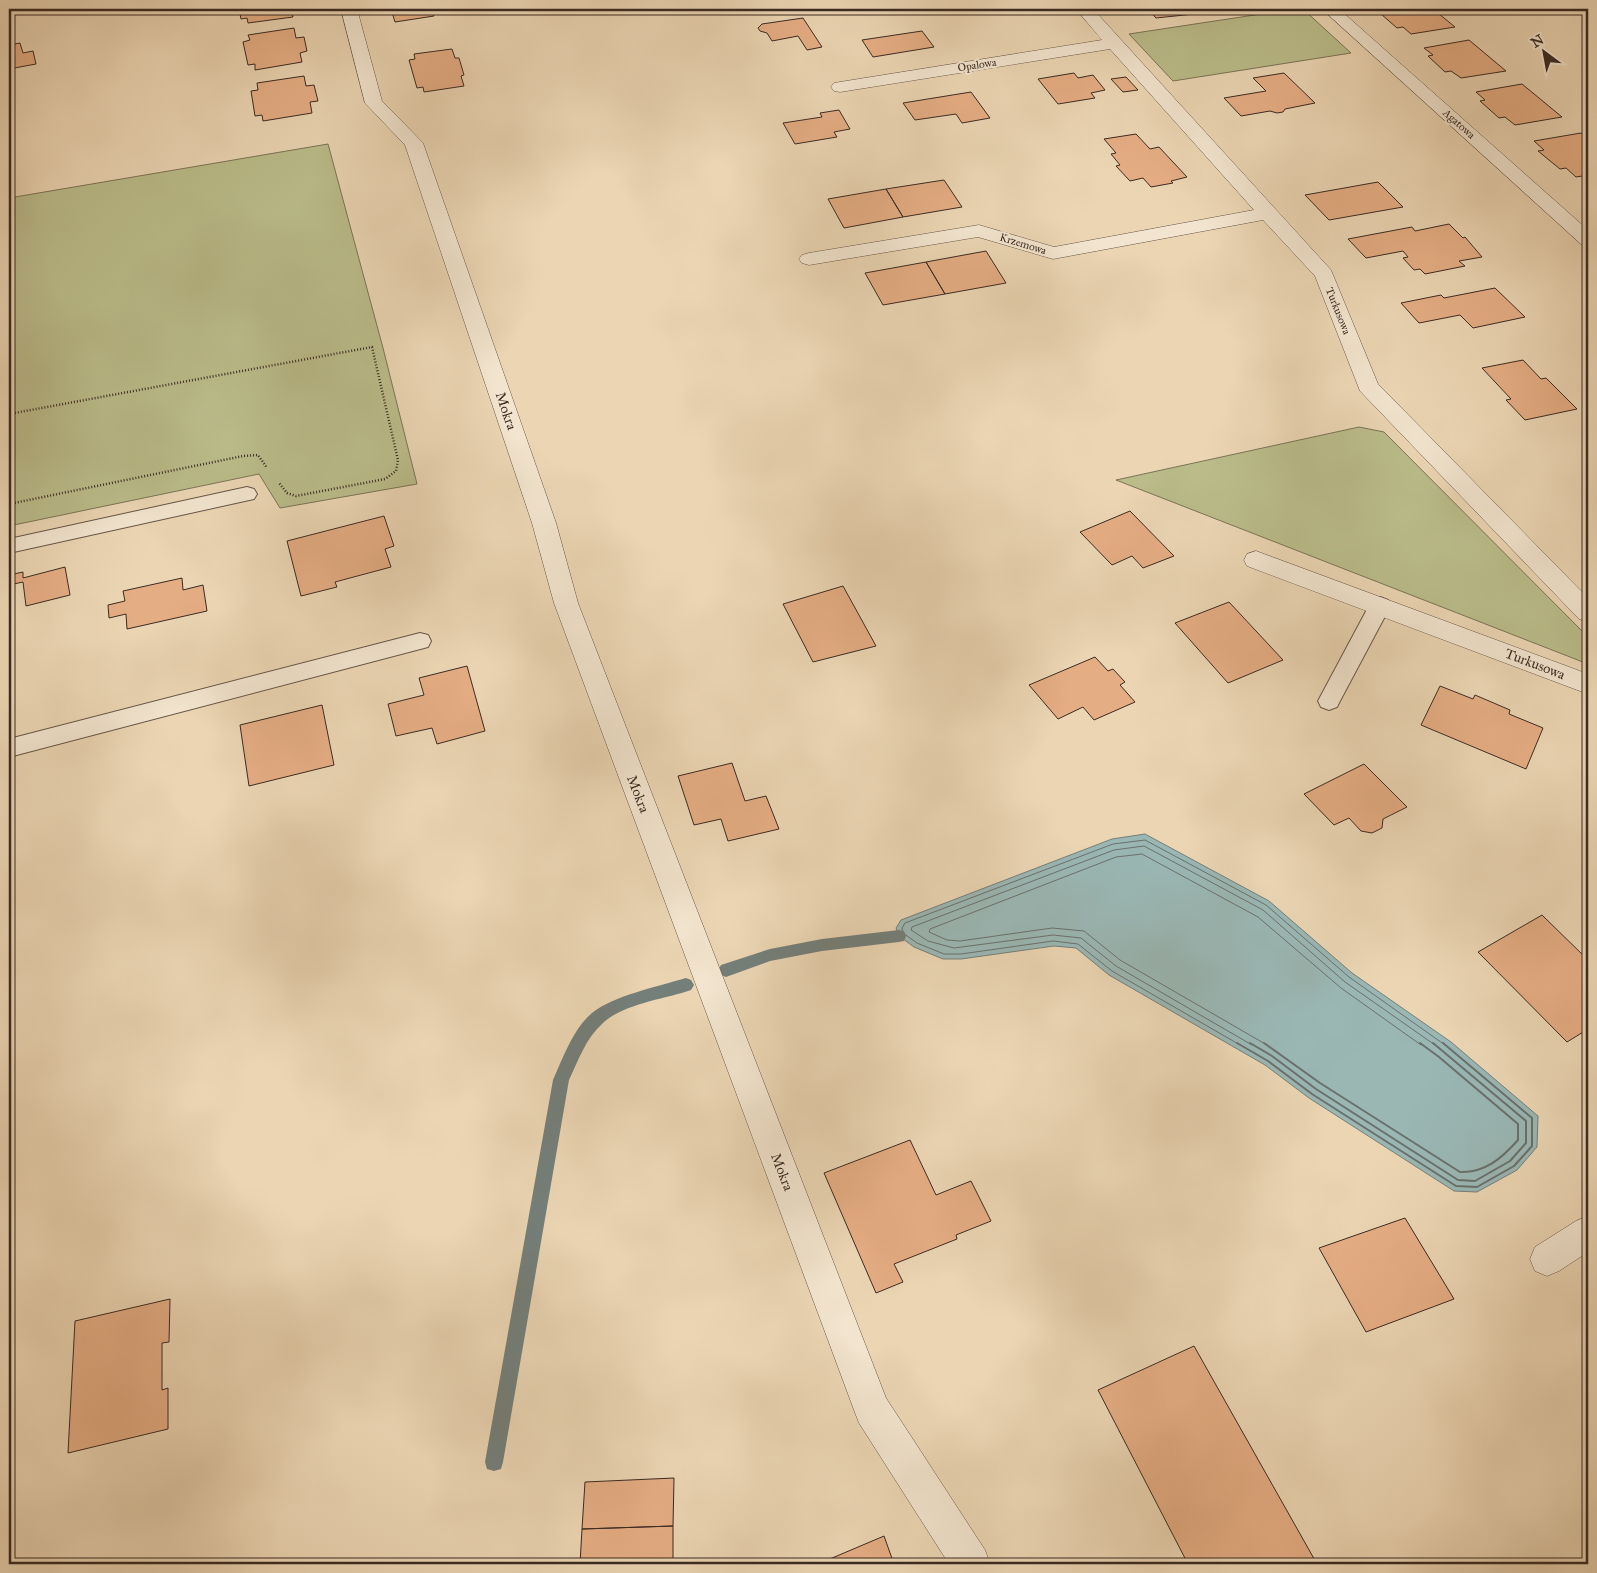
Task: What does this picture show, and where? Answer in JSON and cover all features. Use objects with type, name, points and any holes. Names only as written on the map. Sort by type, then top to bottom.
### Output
[{"type":"street","name":"Mokra","points":[[349,9],[374,103],[414,143],[544,523],[566,603],[872,1410],[971,1564]]},
{"type":"street","name":"Turkusowa","points":[[1084,9],[1267,214],[1324,274],[1368,386],[1383,404],[1588,613]]},
{"type":"street","name":"Agatowa","points":[[1330,9],[1588,240]]},
{"type":"street","name":"Opalowa","points":[[840,87],[1114,43]]},
{"type":"street","name":"Krzemowa","points":[[809,259],[979,231],[1053,253],[1267,214]]},
{"type":"street","name":"Turkusowa","points":[[1256,560],[1588,684]]},
{"type":"street","points":[[1547,1259],[1588,1233]]},
{"type":"lane","points":[[9,546],[247,494]]},
{"type":"lane","points":[[1329,701],[1380,605]]},
{"type":"lane","points":[[9,748],[420,641]]},
{"type":"path","points":[[9,414],[372,347]]},
{"type":"green space","points":[[1303,9],[1351,53],[1173,81],[1129,34]]},
{"type":"green space","points":[[328,144],[383,348],[417,484],[280,508],[259,474],[9,526],[9,198]]},
{"type":"green space","points":[[1359,427],[1384,432],[1588,637],[1588,664],[1116,480]]},
{"type":"water","points":[[1145,834],[1269,901],[1352,973],[1451,1042],[1538,1116],[1537,1147],[1517,1170],[1477,1192],[1454,1191],[1309,1098],[1265,1065],[1109,975],[1076,948],[1054,946],[961,959],[943,959],[914,947],[899,936],[896,928],[901,920],[1112,839]]},
{"type":"building","points":[[239,9],[291,9],[293,17],[248,23],[247,18],[241,19]]},
{"type":"building","points":[[391,9],[431,9],[434,16],[395,22]]},
{"type":"building","points":[[1148,9],[1206,10],[1192,12],[1194,14],[1156,18]]},
{"type":"building","points":[[1381,9],[1433,9],[1455,27],[1411,34],[1403,27],[1397,28],[1381,14],[1385,13]]},
{"type":"building","points":[[803,18],[822,47],[807,50],[798,36],[772,41],[767,33],[760,31],[758,28],[762,24]]},
{"type":"building","points":[[294,28],[296,38],[304,37],[307,51],[300,53],[302,62],[255,70],[255,64],[248,65],[243,42],[250,40],[248,35]]},
{"type":"building","points":[[922,31],[934,47],[873,57],[862,40]]},
{"type":"building","points":[[1469,40],[1506,71],[1461,78],[1451,71],[1445,72],[1428,56],[1433,55],[1424,48]]},
{"type":"building","points":[[20,43],[23,53],[33,51],[36,64],[9,69],[9,45]]},
{"type":"building","points":[[452,49],[455,58],[459,58],[464,75],[461,76],[464,86],[424,92],[423,87],[417,88],[409,60],[415,59],[414,54]]},
{"type":"building","points":[[1074,73],[1078,78],[1093,75],[1105,90],[1091,93],[1095,98],[1058,104],[1038,79]]},
{"type":"building","points":[[1284,73],[1315,103],[1285,109],[1283,112],[1270,111],[1241,116],[1224,98],[1266,91],[1253,78]]},
{"type":"building","points":[[304,76],[306,86],[314,85],[318,101],[310,102],[312,113],[263,121],[262,115],[255,116],[251,91],[258,90],[257,83]]},
{"type":"building","points":[[1126,77],[1138,90],[1123,92],[1111,79]]},
{"type":"building","points":[[1522,84],[1562,117],[1515,125],[1505,117],[1499,118],[1480,101],[1485,100],[1476,92]]},
{"type":"building","points":[[971,92],[990,118],[962,123],[956,114],[915,120],[903,103]]},
{"type":"building","points":[[839,110],[850,129],[834,132],[837,137],[795,144],[783,123],[822,117],[820,113]]},
{"type":"building","points":[[1581,133],[1588,138],[1588,175],[1576,177],[1566,168],[1560,169],[1538,151],[1544,150],[1534,141]]},
{"type":"building","points":[[1136,134],[1150,149],[1159,147],[1187,177],[1171,181],[1173,183],[1151,187],[1143,178],[1130,181],[1116,166],[1120,165],[1111,154],[1116,153],[1104,139]]},
{"type":"building","points":[[944,180],[962,207],[903,217],[886,189]]},
{"type":"building","points":[[1378,182],[1403,207],[1329,220],[1305,195]]},
{"type":"building","points":[[886,189],[903,217],[844,228],[828,199]]},
{"type":"building","points":[[1449,224],[1463,238],[1465,237],[1482,257],[1459,261],[1465,266],[1425,274],[1420,269],[1414,270],[1403,258],[1408,257],[1403,251],[1366,258],[1348,239],[1412,227],[1415,231]]},
{"type":"building","points":[[986,251],[1006,283],[945,294],[926,262]]},
{"type":"building","points":[[926,262],[945,294],[883,305],[865,273]]},
{"type":"building","points":[[1495,288],[1525,317],[1473,328],[1460,315],[1419,323],[1401,303],[1441,295],[1444,298]]},
{"type":"building","points":[[1523,360],[1541,379],[1546,378],[1577,409],[1525,420],[1506,400],[1511,399],[1482,368]]},
{"type":"building","points":[[1130,511],[1174,556],[1143,568],[1132,556],[1112,565],[1080,532]]},
{"type":"building","points":[[384,516],[394,546],[385,549],[391,567],[335,582],[337,587],[301,596],[287,541]]},
{"type":"building","points":[[65,567],[70,595],[26,606],[23,582],[9,585],[9,575],[23,572],[23,578]]},
{"type":"building","points":[[182,578],[183,590],[203,585],[207,611],[127,629],[126,614],[109,618],[108,605],[125,601],[123,591]]},
{"type":"building","points":[[843,586],[876,646],[813,662],[783,604]]},
{"type":"building","points":[[1229,602],[1283,660],[1228,683],[1175,623]]},
{"type":"building","points":[[1095,657],[1108,671],[1113,669],[1125,682],[1120,685],[1135,702],[1094,720],[1083,707],[1058,719],[1029,685]]},
{"type":"building","points":[[467,666],[485,731],[437,744],[432,728],[396,736],[388,704],[424,695],[419,678]]},
{"type":"building","points":[[1440,686],[1473,699],[1475,695],[1510,710],[1509,714],[1543,728],[1526,769],[1421,725]]},
{"type":"building","points":[[322,705],[334,765],[249,786],[240,725]]},
{"type":"building","points":[[732,763],[745,801],[766,796],[779,829],[728,841],[721,819],[694,825],[678,776]]},
{"type":"building","points":[[1364,764],[1407,807],[1383,819],[1382,828],[1372,833],[1361,831],[1349,818],[1334,825],[1304,794]]},
{"type":"building","points":[[1542,915],[1588,960],[1588,1029],[1567,1042],[1478,952]]},
{"type":"building","points":[[910,1140],[936,1195],[971,1181],[991,1221],[956,1235],[957,1239],[894,1264],[903,1282],[876,1293],[824,1173]]},
{"type":"building","points":[[1405,1218],[1454,1299],[1366,1332],[1319,1248]]},
{"type":"building","points":[[170,1299],[169,1342],[162,1343],[162,1390],[168,1388],[168,1429],[68,1453],[75,1321]]},
{"type":"building","points":[[1194,1346],[1317,1564],[1188,1564],[1098,1390]]},
{"type":"building","points":[[674,1478],[673,1526],[582,1529],[585,1482]]},
{"type":"building","points":[[673,1526],[673,1564],[580,1564],[582,1529]]},
{"type":"building","points":[[884,1536],[894,1564],[818,1564]]},
{"type":"waterway","points":[[726,970],[770,955],[822,945],[899,936]]},
{"type":"waterway","points":[[494,1462],[561,1080],[585,1033],[602,1014],[638,999],[686,985]]}]
